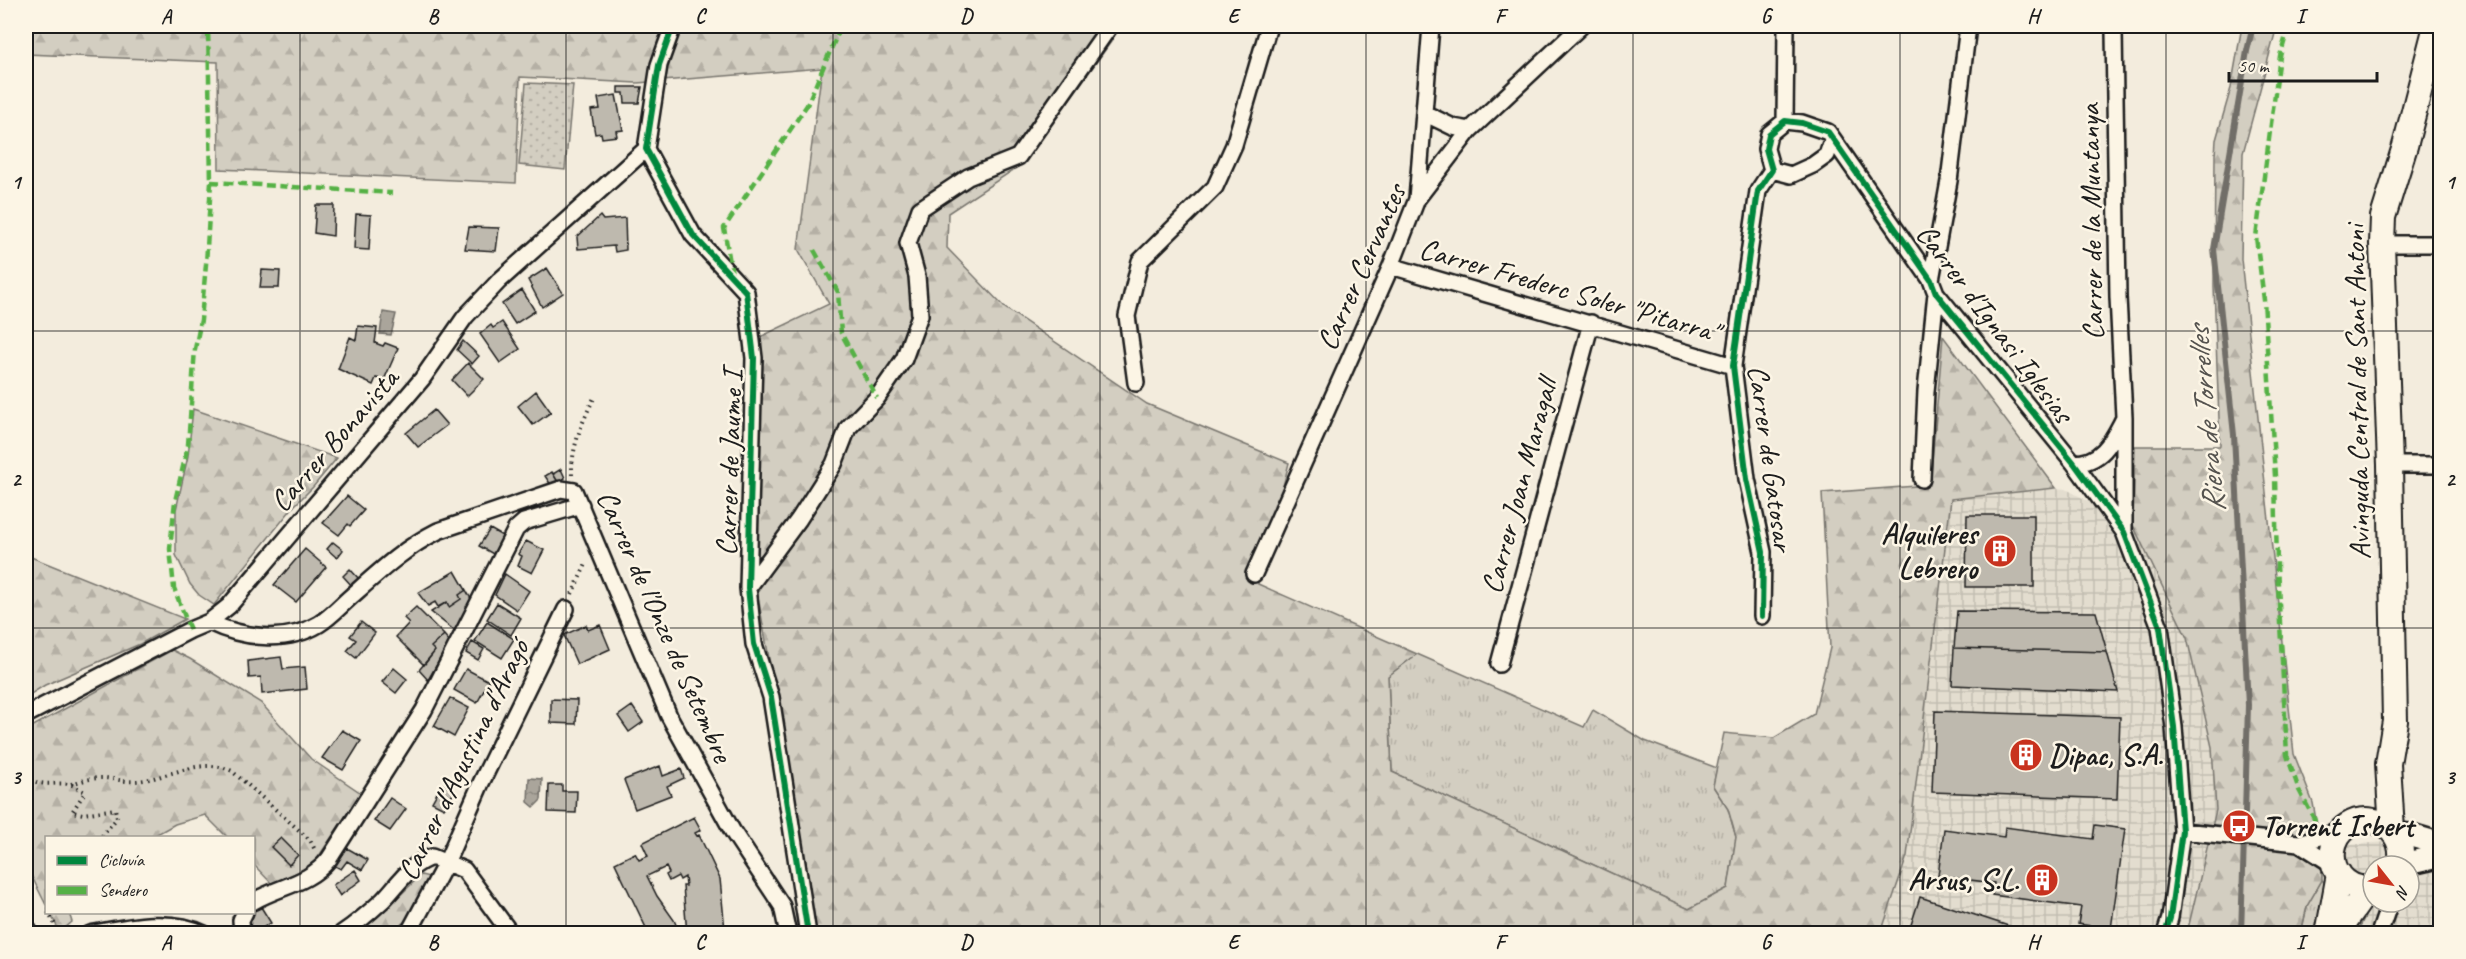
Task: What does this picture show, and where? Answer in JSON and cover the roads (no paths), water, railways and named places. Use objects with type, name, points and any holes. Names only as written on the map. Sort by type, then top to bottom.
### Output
[{"type":"main road","name":"Avinguda Central de Sant Antoni","points":[[2400,854],[2400,845],[2393,832],[2388,764],[2394,721],[2383,217],[2405,146],[2436,26]]},
{"type":"main road","name":"Avinguda Central de Sant Antoni","points":[[2328,933],[2337,870],[2333,848],[2367,807],[2388,764]]},
{"type":"main road","points":[[2350,826],[2376,821],[2393,832]]},
{"type":"main road","points":[[2337,870],[2351,885],[2361,886]]},
{"type":"main road","points":[[2336,933],[2361,901]]},
{"type":"street","points":[[646,149],[659,65],[673,26]]},
{"type":"street","points":[[748,588],[799,519],[834,464],[848,428],[877,398],[904,359],[920,315],[917,276],[908,243],[920,209],[968,177],[1018,157],[1110,26]]},
{"type":"street","points":[[1136,383],[1127,316],[1140,261],[1215,187],[1234,145],[1269,26]]},
{"type":"street","points":[[1417,199],[1431,26]]},
{"type":"street","name":"Carrer Cervantes","points":[[1254,574],[1390,266],[1417,199],[1470,130],[1581,26]]},
{"type":"street","points":[[1785,122],[1786,26]]},
{"type":"street","points":[[1922,479],[1934,286],[1968,26]]},
{"type":"street","name":"Carrer de la Muntanya","points":[[2116,26],[2114,31],[2118,297],[2124,417],[2124,532]]},
{"type":"street","points":[[1424,113],[1453,127],[1470,130]]},
{"type":"street","points":[[1785,122],[1802,123],[1828,132],[1832,140],[1827,155],[1813,165],[1791,175],[1772,170],[1766,149],[1769,134],[1785,122]]},
{"type":"street","name":"Carrer d'Ignasi Iglesias","points":[[1832,140],[1934,286],[2074,463],[2124,532]]},
{"type":"street","name":"Carrer de Jaume I","points":[[646,149],[693,235],[746,292],[754,358],[748,588],[754,644],[771,697],[808,933]]},
{"type":"street","name":"Carrer Bonavista","points":[[26,715],[209,622],[229,606],[422,379],[465,317],[646,149]]},
{"type":"street","name":"Carrer de Gatosar","points":[[1762,616],[1763,552],[1747,479],[1733,366],[1758,191],[1772,170]]},
{"type":"street","points":[[2382,244],[2440,244]]},
{"type":"street","name":"Carrer Frederc Soler \"Pitarra\"","points":[[1390,266],[1733,366]]},
{"type":"street","name":"Carrer Joan Maragall","points":[[1499,664],[1591,323]]},
{"type":"street","name":"Carrer de la Muntanya","points":[[2074,463],[2085,463],[2110,447],[2124,417]]},
{"type":"street","points":[[2390,465],[2440,465]]},
{"type":"street","points":[[209,622],[236,633],[266,636],[285,636],[303,631],[320,623],[399,554],[438,531],[561,489],[577,498]]},
{"type":"street","points":[[255,901],[310,878],[324,866],[424,710],[516,529],[524,522],[577,498]]},
{"type":"street","name":"Carrer de l'Onze de Setembre","points":[[577,498],[669,716],[733,832],[782,906],[789,933]]},
{"type":"street","points":[[2124,532],[2160,627],[2174,727],[2182,831],[2170,918],[2165,933]]},
{"type":"street","name":"Carrer d'Agustina d'Aragó","points":[[408,933],[446,863],[486,773],[566,609]]},
{"type":"street","points":[[2182,831],[2299,843],[2350,826]]},
{"type":"street","points":[[2393,832],[2440,844]]},
{"type":"street","points":[[2299,843],[2337,870]]},
{"type":"street","points":[[2421,861],[2440,856]]},
{"type":"street","points":[[341,933],[381,902],[410,868],[432,857],[464,870],[470,875],[511,933]]},
{"type":"street","points":[[242,933],[244,914]]},
{"type":"street","points":[[2379,933],[2386,914]]},
{"type":"street","points":[[90,933],[172,924],[186,925],[204,933]]},
{"type":"water","points":[[383,312],[396,314],[391,335],[380,334]]},
{"type":"water","points":[[529,778],[542,779],[541,800],[534,807],[528,802]]},
{"type":"waterway","name":"Riera de Torrelles","points":[[2245,813],[2248,705],[2234,435],[2214,249],[2253,26]]},
{"type":"waterway","name":"Riera de Torrelles","points":[[2241,934],[2244,838]]},
{"type":"place","name":"Alquileres Lebrero","points":[[2000,551]]},
{"type":"place","name":"Dipac, S.A.","points":[[2026,755]]},
{"type":"place","name":"Torrent Isbert","points":[[2239,826]]},
{"type":"place","name":"Arsus, S.L.","points":[[2042,880]]}]
